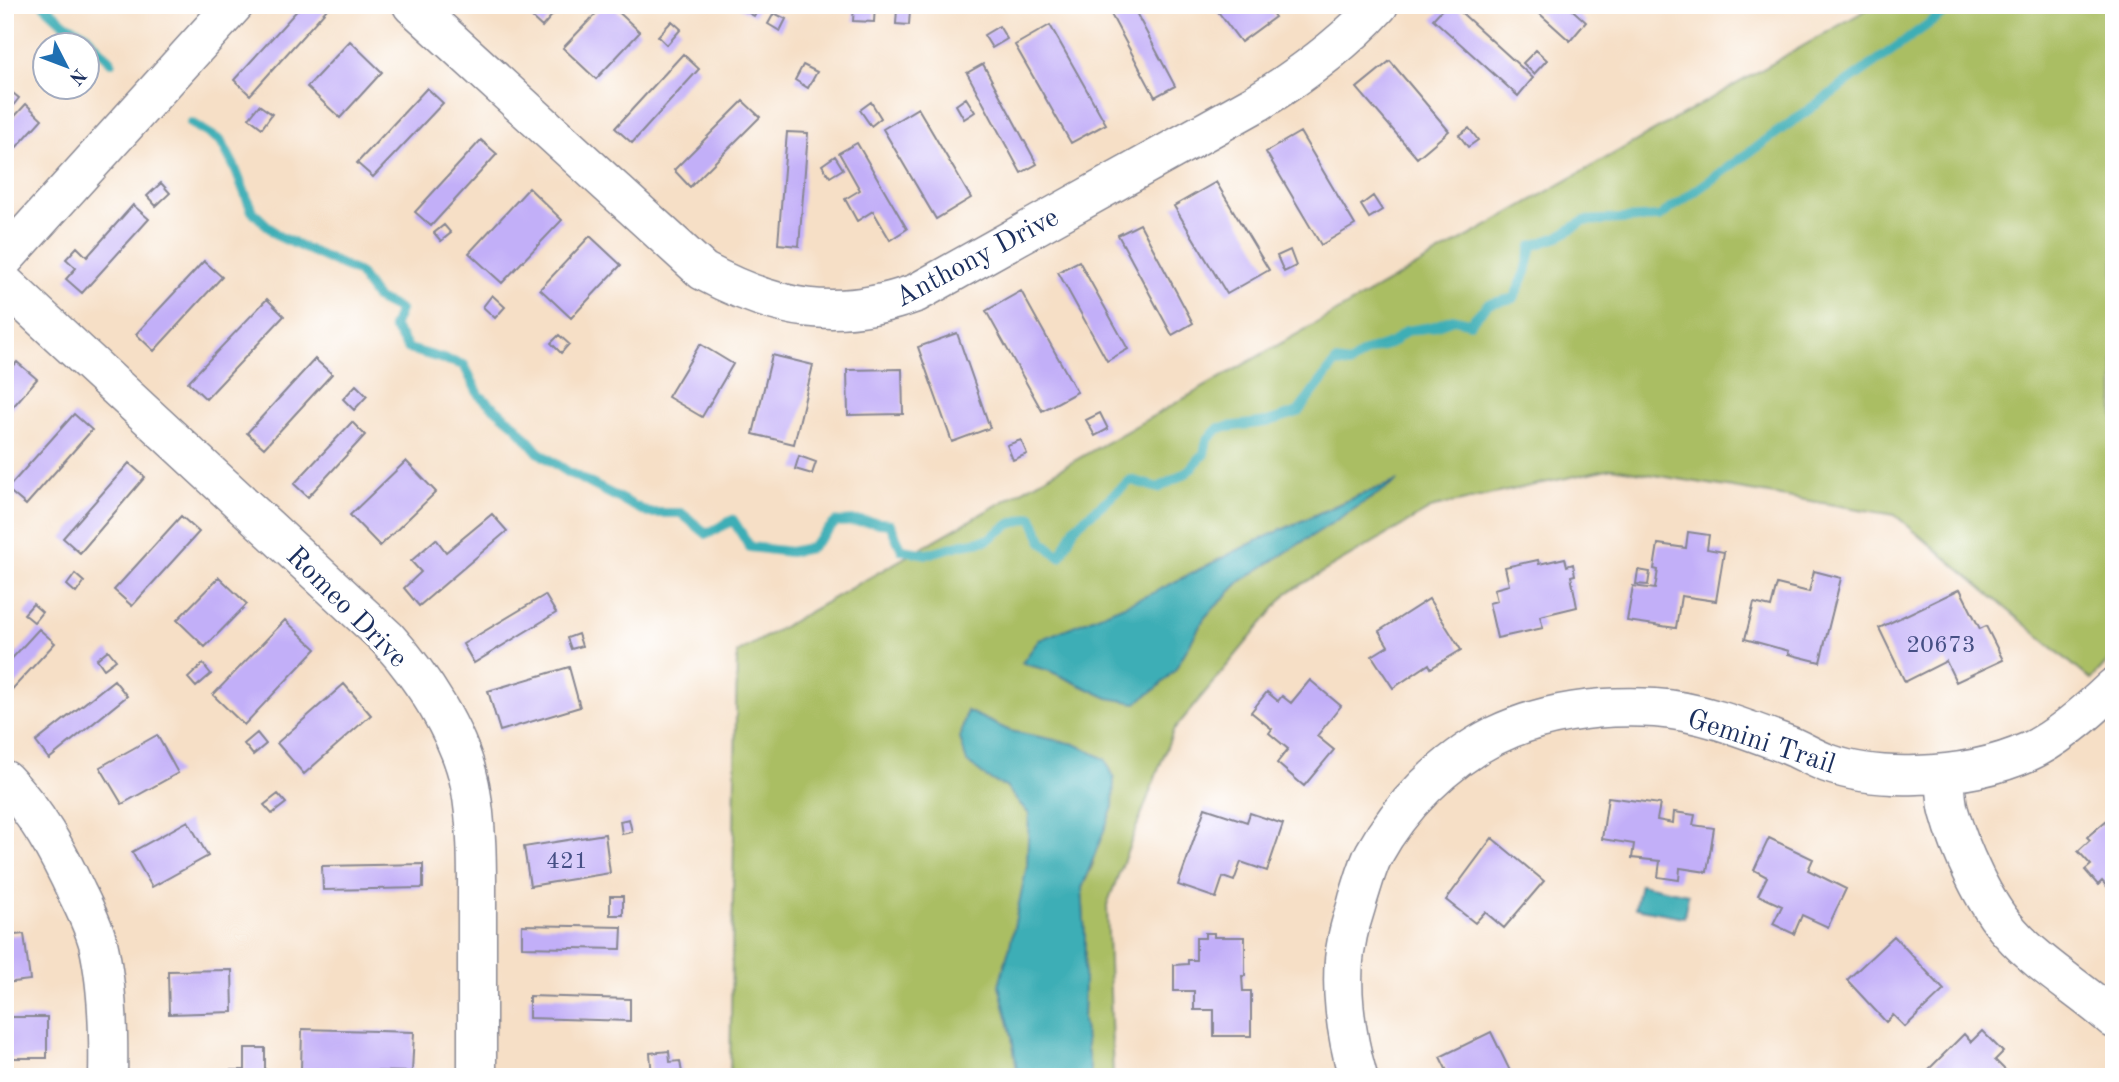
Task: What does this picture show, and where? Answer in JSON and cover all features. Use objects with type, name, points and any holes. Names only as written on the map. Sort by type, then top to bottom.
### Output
[{"type":"street","points":[[5,258],[234,5]]},
{"type":"street","name":"Anthony Drive","points":[[412,5],[703,271],[730,285],[780,304],[837,310],[887,303],[916,293],[1246,108],[1300,76],[1346,39],[1379,5]]},
{"type":"street","name":"Romeo Drive","points":[[5,284],[387,638],[425,687],[444,719],[469,783],[477,847],[477,1077]]},
{"type":"street","name":"Gemini Trail","points":[[1359,1077],[1348,1033],[1346,941],[1373,856],[1390,829],[1437,777],[1462,756],[1494,736],[1526,723],[1587,709],[1657,708],[1732,724],[1827,763],[1854,770],[1913,776],[1945,774],[1974,769],[2031,751],[2083,715],[2114,687]]},
{"type":"street","points":[[1945,774],[1949,810],[1955,828],[1978,883],[1991,906],[2009,931],[2025,947],[2114,1019]]},
{"type":"street","points":[[5,780],[48,835],[88,915],[97,941],[104,976],[108,1077]]},
{"type":"green space","points":[[1875,5],[2114,5],[2114,655],[2091,680],[1895,515],[1612,468],[1434,507],[1287,593],[1173,731],[1107,905],[1113,1077],[1091,1077],[1083,1020],[1085,936],[1082,888],[1093,864],[1075,744],[1010,731],[967,711],[960,738],[987,778],[1006,787],[1029,814],[1027,866],[999,985],[1012,1036],[1018,1077],[730,1077],[737,653]],"holes":[[[1394,483],[1241,581],[1205,617],[1175,670],[1108,698],[1050,671],[1022,663],[1222,558],[1342,503]]]},
{"type":"water","points":[[1398,481],[1241,581],[1205,617],[1175,670],[1157,688],[1136,703],[1108,698],[1050,671],[1022,663],[1039,640],[1151,594],[1250,544]]},
{"type":"water","points":[[967,711],[1010,731],[1075,744],[1105,759],[1114,777],[1113,807],[1082,888],[1085,936],[1083,1020],[1091,1077],[1018,1077],[1012,1036],[999,985],[1027,866],[1029,814],[1006,787],[987,778],[967,762],[960,738]]},
{"type":"water","points":[[1640,884],[1688,894],[1684,917],[1635,908]]},
{"type":"building","points":[[302,5],[324,5],[328,8],[250,95],[234,80]]},
{"type":"building","points":[[518,5],[561,5],[542,27]]},
{"type":"building","points":[[604,5],[611,5],[640,32],[596,79],[563,48]]},
{"type":"building","points":[[734,5],[760,5],[754,16]]},
{"type":"building","points":[[854,5],[875,5],[874,22],[853,21]]},
{"type":"building","points":[[1106,5],[1132,5],[1175,86],[1155,97]]},
{"type":"building","points":[[1213,5],[1266,5],[1275,17],[1241,42]]},
{"type":"building","points":[[1446,5],[1453,5],[1533,78],[1518,96],[1433,19]]},
{"type":"building","points":[[1530,5],[1567,5],[1586,22],[1570,41]]},
{"type":"building","points":[[897,9],[910,10],[909,25],[896,24]]},
{"type":"building","points":[[774,13],[786,19],[780,31],[768,24]]},
{"type":"building","points":[[672,21],[681,29],[667,45],[658,36]]},
{"type":"building","points":[[1050,25],[1106,124],[1071,143],[1015,45]]},
{"type":"building","points":[[999,26],[1007,39],[992,48],[984,35]]},
{"type":"building","points":[[350,41],[382,72],[340,118],[307,87]]},
{"type":"building","points":[[1536,50],[1547,60],[1534,74],[1523,63]]},
{"type":"building","points":[[683,54],[699,69],[632,143],[615,128]]},
{"type":"building","points":[[1390,61],[1449,131],[1417,158],[1357,88]]},
{"type":"building","points":[[983,64],[1037,164],[1021,173],[967,73]]},
{"type":"building","points":[[803,65],[817,72],[808,88],[795,80]]},
{"type":"building","points":[[427,88],[443,103],[373,177],[357,163]]},
{"type":"building","points":[[9,90],[19,98],[12,107],[5,102],[5,94]]},
{"type":"building","points":[[966,98],[975,112],[964,119],[956,105]]},
{"type":"building","points":[[743,101],[760,117],[690,187],[674,170]]},
{"type":"building","points":[[871,102],[881,118],[871,126],[860,110]]},
{"type":"building","points":[[26,104],[42,119],[5,160],[5,127]]},
{"type":"building","points":[[259,105],[272,114],[262,128],[249,118]]},
{"type":"building","points":[[918,108],[971,198],[936,219],[883,129]]},
{"type":"building","points":[[1469,128],[1478,140],[1468,147],[1459,135]]},
{"type":"building","points":[[787,132],[808,133],[799,246],[778,244]]},
{"type":"building","points":[[1300,132],[1355,225],[1321,245],[1266,152]]},
{"type":"building","points":[[481,140],[497,154],[431,226],[415,212]]},
{"type":"building","points":[[857,143],[907,229],[890,240],[873,211],[857,221],[845,199],[860,190],[839,153]]},
{"type":"building","points":[[835,156],[843,169],[830,177],[822,165]]},
{"type":"building","points":[[1216,182],[1269,270],[1227,294],[1174,206]]},
{"type":"building","points":[[161,183],[170,193],[156,206],[147,196]]},
{"type":"building","points":[[529,188],[562,220],[502,283],[469,253]]},
{"type":"building","points":[[1373,196],[1382,210],[1369,218],[1361,205]]},
{"type":"building","points":[[133,205],[149,219],[82,293],[66,279],[76,268],[66,259],[77,247],[87,257]]},
{"type":"building","points":[[1140,224],[1193,323],[1172,335],[1118,235]]},
{"type":"building","points":[[444,225],[451,233],[441,241],[434,233]]},
{"type":"building","points":[[590,236],[621,265],[571,318],[540,289]]},
{"type":"building","points":[[1290,250],[1296,266],[1284,272],[1277,256]]},
{"type":"building","points":[[204,261],[222,277],[154,351],[136,334]]},
{"type":"building","points":[[1079,261],[1128,349],[1107,361],[1058,272]]},
{"type":"building","points":[[1021,291],[1077,392],[1042,411],[986,311]]},
{"type":"building","points":[[492,295],[505,307],[495,318],[483,307]]},
{"type":"building","points":[[267,299],[284,316],[206,399],[188,382]]},
{"type":"building","points":[[957,333],[990,428],[952,442],[918,347]]},
{"type":"building","points":[[559,335],[569,344],[561,353],[551,343]]},
{"type":"building","points":[[700,344],[733,364],[702,417],[668,397]]},
{"type":"building","points":[[772,355],[813,365],[794,444],[753,434]]},
{"type":"building","points":[[315,359],[332,374],[264,448],[247,433]]},
{"type":"building","points":[[17,362],[37,379],[5,416],[5,376]]},
{"type":"building","points":[[902,369],[903,414],[848,415],[847,370]]},
{"type":"building","points":[[356,385],[367,396],[354,410],[343,399]]},
{"type":"building","points":[[1100,413],[1108,429],[1095,436],[1086,420]]},
{"type":"building","points":[[74,414],[92,430],[26,505],[7,489]]},
{"type":"building","points":[[352,422],[365,435],[308,497],[294,484]]},
{"type":"building","points":[[1021,440],[1027,454],[1013,460],[1007,445]]},
{"type":"building","points":[[799,456],[816,462],[812,474],[795,469]]},
{"type":"building","points":[[406,461],[436,492],[380,546],[350,515]]},
{"type":"building","points":[[129,463],[145,477],[80,553],[63,538]]},
{"type":"building","points":[[492,514],[507,531],[419,606],[404,588],[421,572],[411,561],[436,539],[446,552]]},
{"type":"building","points":[[181,516],[199,532],[132,606],[114,590]]},
{"type":"building","points":[[1688,532],[1709,535],[1707,549],[1724,552],[1716,601],[1681,596],[1676,628],[1627,621],[1633,586],[1655,589],[1658,570],[1654,569],[1658,544],[1686,548]]},
{"type":"building","points":[[1565,558],[1567,566],[1573,564],[1575,575],[1571,576],[1577,607],[1540,616],[1543,628],[1497,638],[1489,603],[1497,601],[1494,589],[1509,585],[1505,567]]},
{"type":"building","points":[[1638,570],[1650,572],[1648,585],[1636,584]]},
{"type":"building","points":[[1814,571],[1841,578],[1820,662],[1745,639],[1754,603],[1771,607],[1777,584],[1809,592]]},
{"type":"building","points":[[75,574],[84,582],[76,593],[67,585]]},
{"type":"building","points":[[219,577],[247,604],[205,647],[177,620]]},
{"type":"building","points":[[1960,589],[1980,629],[1986,626],[2003,660],[1956,682],[1946,661],[1905,682],[1879,628]]},
{"type":"building","points":[[545,595],[556,613],[474,663],[463,644]]},
{"type":"building","points":[[1429,599],[1461,650],[1431,668],[1429,664],[1393,688],[1372,656],[1388,646],[1379,631]]},
{"type":"building","points":[[33,604],[42,612],[34,622],[24,614]]},
{"type":"building","points":[[285,620],[316,649],[244,725],[213,695]]},
{"type":"building","points":[[39,629],[55,643],[5,697],[5,666]]},
{"type":"building","points":[[578,634],[582,646],[571,649],[567,638]]},
{"type":"building","points":[[108,650],[116,660],[104,669],[97,659]]},
{"type":"building","points":[[203,664],[211,674],[196,687],[188,678]]},
{"type":"building","points":[[569,667],[580,707],[500,731],[488,691]]},
{"type":"building","points":[[114,680],[127,696],[49,759],[36,742]]},
{"type":"building","points":[[1310,680],[1341,706],[1317,736],[1334,750],[1304,786],[1277,763],[1288,749],[1269,733],[1272,729],[1251,712],[1267,692],[1278,701],[1282,696],[1291,703]]},
{"type":"building","points":[[344,684],[371,715],[304,774],[277,743]]},
{"type":"building","points":[[257,733],[266,744],[253,755],[244,744]]},
{"type":"building","points":[[157,735],[178,773],[122,804],[100,767]]},
{"type":"building","points":[[278,794],[286,803],[272,814],[264,805]]},
{"type":"building","points":[[1608,797],[1660,804],[1657,820],[1673,823],[1674,812],[1695,815],[1693,825],[1714,828],[1707,872],[1680,868],[1679,880],[1658,877],[1660,861],[1632,858],[1634,844],[1602,839]]},
{"type":"building","points":[[1205,808],[1247,822],[1250,813],[1283,824],[1267,871],[1241,862],[1234,881],[1223,877],[1216,898],[1178,885]]},
{"type":"building","points":[[629,819],[632,832],[622,834],[620,821]]},
{"type":"building","points":[[2107,820],[2114,828],[2114,887],[2110,890],[2102,881],[2098,885],[2085,870],[2091,865],[2078,851],[2090,840],[2087,837]]},
{"type":"building","points":[[188,821],[208,856],[152,887],[132,852]]},
{"type":"building","points":[[605,834],[610,873],[530,886],[524,847]]},
{"type":"building","points":[[1492,838],[1544,881],[1504,928],[1485,912],[1475,923],[1446,900]]},
{"type":"building","points":[[1769,838],[1813,859],[1808,870],[1846,889],[1828,927],[1802,915],[1794,934],[1773,924],[1782,906],[1758,895],[1767,877],[1754,870]]},
{"type":"building","points":[[423,864],[423,888],[323,890],[322,866]]},
{"type":"building","points":[[610,896],[623,896],[623,915],[610,915]]},
{"type":"building","points":[[522,925],[622,927],[621,949],[522,947]]},
{"type":"building","points":[[1205,933],[1214,933],[1214,937],[1245,937],[1245,976],[1242,976],[1243,991],[1251,991],[1251,1036],[1214,1036],[1214,1010],[1194,1010],[1194,991],[1174,991],[1174,965],[1188,964],[1188,960],[1196,960],[1196,938],[1205,938]]},
{"type":"building","points":[[24,934],[30,980],[5,983],[5,936]]},
{"type":"building","points":[[1894,936],[1944,990],[1905,1027],[1893,1015],[1886,1022],[1847,980]]},
{"type":"building","points":[[232,970],[233,1012],[169,1014],[168,971]]},
{"type":"building","points":[[529,996],[630,999],[630,1021],[529,1018]]},
{"type":"building","points":[[5,1017],[47,1017],[47,1058],[5,1058]]},
{"type":"building","points":[[302,1029],[414,1032],[412,1072],[301,1070]]},
{"type":"building","points":[[1982,1031],[2003,1052],[1995,1060],[2012,1077],[1937,1077],[1929,1069],[1964,1034],[1971,1042]]},
{"type":"building","points":[[1491,1032],[1513,1077],[1450,1077],[1440,1057]]},
{"type":"building","points":[[245,1048],[265,1048],[265,1077],[153,1077],[152,1070],[245,1070]]},
{"type":"building","points":[[669,1051],[670,1062],[680,1061],[682,1073],[652,1076],[650,1053]]},
{"type":"waterway","points":[[44,5],[65,24],[85,34],[111,62]]},
{"type":"waterway","points":[[191,123],[221,141],[252,211],[278,236],[359,273],[376,298],[400,310],[393,327],[409,349],[464,365],[479,395],[515,425],[538,452],[568,472],[648,513],[681,513],[707,534],[733,520],[750,547],[790,552],[810,548],[836,522],[890,524],[902,550],[927,554],[987,540],[1010,524],[1032,517],[1043,542],[1060,557],[1075,527],[1131,480],[1158,488],[1186,473],[1204,454],[1207,440],[1219,428],[1267,422],[1298,412],[1336,362],[1350,364],[1365,352],[1392,343],[1406,331],[1432,327],[1453,319],[1470,323],[1488,304],[1514,298],[1526,272],[1532,246],[1558,237],[1584,221],[1659,217],[1955,5]]}]
